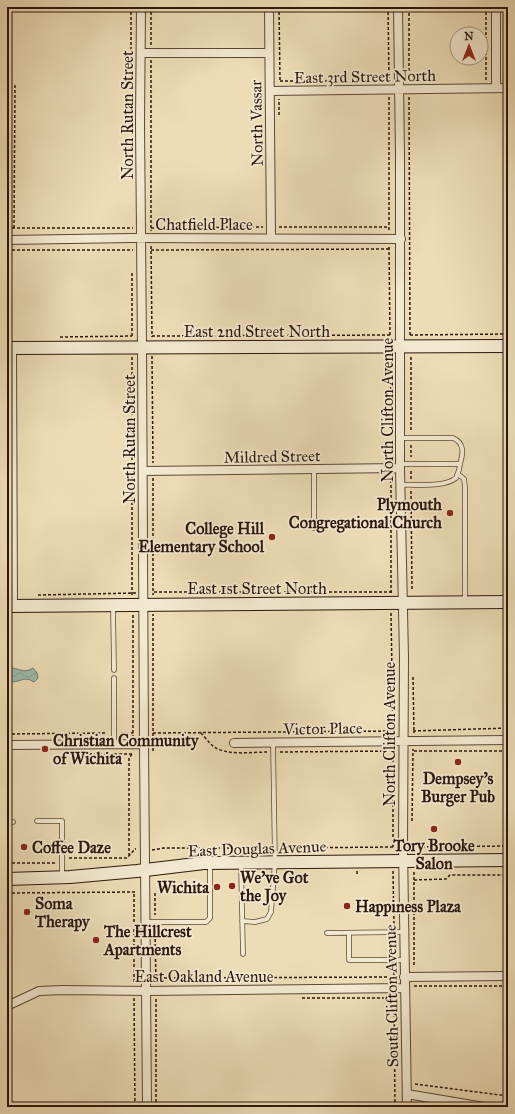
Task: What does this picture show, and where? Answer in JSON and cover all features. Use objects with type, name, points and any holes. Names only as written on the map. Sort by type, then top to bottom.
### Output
[{"type":"street","name":"North Rutan Street","points":[[141,7],[140,123],[143,471],[141,600],[146,870],[147,1107]]},
{"type":"street","name":"North Vassar","points":[[269,7],[271,238]]},
{"type":"street","name":"North Clifton Avenue","points":[[398,7],[401,239],[401,485],[397,597],[403,731],[403,861]]},
{"type":"street","points":[[496,7],[496,88]]},
{"type":"street","points":[[141,53],[269,53]]},
{"type":"street","name":"East 3rd Street North","points":[[270,91],[508,88]]},
{"type":"street","name":"Chatfield Place","points":[[7,240],[132,238],[401,239]]},
{"type":"street","name":"East 2nd Street North","points":[[9,348],[142,342],[400,341],[508,346]]},
{"type":"street","points":[[9,348],[10,606]]},
{"type":"street","name":"Mildred Street","points":[[143,471],[391,468],[401,466]]},
{"type":"street","name":"East 1st Street North","points":[[10,606],[113,605],[141,600],[397,597],[465,602],[508,602]]},
{"type":"street","name":"Victor Place","points":[[234,743],[508,740]]},
{"type":"street","points":[[7,745],[144,744]]},
{"type":"street","name":"East Douglas Avenue","points":[[7,879],[62,877],[210,863],[508,860]]},
{"type":"street","name":"South Clifton Avenue","points":[[403,861],[404,988],[411,1095],[407,1107]]},
{"type":"street","points":[[404,977],[508,976]]},
{"type":"street","name":"East Oakland Avenue","points":[[7,1006],[39,991],[404,988]]},
{"type":"street","points":[[411,1095],[484,1107]]},
{"type":"lane","points":[[400,438],[453,438],[460,443],[463,454],[456,478],[448,483],[401,485]]},
{"type":"lane","points":[[401,466],[411,464],[460,464]]},
{"type":"lane","points":[[314,469],[314,528]]},
{"type":"lane","points":[[458,474],[464,479],[466,487],[465,602]]},
{"type":"lane","points":[[113,605],[114,670]]},
{"type":"lane","points":[[114,678],[114,744]]},
{"type":"lane","points":[[242,921],[255,922],[267,919],[271,912],[275,862],[273,742]]},
{"type":"lane","points":[[37,821],[62,821],[62,877]]},
{"type":"lane","points":[[7,822],[13,822]]},
{"type":"lane","points":[[241,862],[243,954]]},
{"type":"lane","points":[[146,922],[206,922],[210,918],[210,863]]},
{"type":"lane","points":[[327,933],[404,932]]},
{"type":"lane","points":[[349,933],[349,960],[404,960]]},
{"type":"path","points":[[131,7],[131,86]]},
{"type":"path","points":[[129,856],[129,758],[133,754],[141,600],[142,342],[151,250],[151,7]]},
{"type":"path","points":[[279,7],[279,116]]},
{"type":"path","points":[[35,595],[141,600],[153,592],[397,597],[412,592],[411,438],[389,249],[388,7]]},
{"type":"path","points":[[391,405],[400,341],[409,89],[409,7]]},
{"type":"path","points":[[486,7],[486,81]]},
{"type":"path","points":[[14,228],[15,82]]},
{"type":"path","points":[[7,228],[389,227]]},
{"type":"path","points":[[132,228],[132,250]]},
{"type":"path","points":[[7,250],[389,249]]},
{"type":"path","points":[[132,273],[142,342],[153,471],[153,592]]},
{"type":"path","points":[[54,337],[142,342],[400,341],[508,334]]},
{"type":"path","points":[[391,468],[397,597],[392,731],[393,847]]},
{"type":"path","points":[[141,600],[153,592]]},
{"type":"path","points":[[141,600],[153,733],[153,755]]},
{"type":"path","points":[[412,823],[414,741],[413,674]]},
{"type":"path","points":[[7,734],[414,731],[508,728]]},
{"type":"path","points":[[7,863],[57,862],[66,858],[127,858],[135,849],[153,850],[164,848],[508,846]]},
{"type":"path","points":[[414,872],[414,986],[508,986]]},
{"type":"path","points":[[414,880],[446,880],[450,875],[508,875]]},
{"type":"path","points":[[7,893],[146,893]]},
{"type":"path","points":[[147,979],[394,977]]},
{"type":"path","points":[[411,1095],[415,1084],[508,1096]]},
{"type":"water","points":[[13,668],[26,671],[33,668],[37,673],[38,678],[34,682],[26,679],[13,682],[7,678],[7,674],[9,670]]},
{"type":"place","name":"Plymouth Congregational Church","points":[[450,513]]},
{"type":"place","name":"College Hill Elementary School","points":[[272,537]]},
{"type":"place","name":"Christian Community of Wichita","points":[[45,749]]},
{"type":"place","name":"Dempsey's Burger Pub","points":[[458,762]]},
{"type":"place","name":"Tory Brooke Salon","points":[[434,829]]},
{"type":"place","name":"Coffee Daze","points":[[24,847]]},
{"type":"place","name":"We've Got the Joy","points":[[232,886]]},
{"type":"place","name":"Wichita","points":[[217,887]]},
{"type":"place","name":"Happiness Plaza","points":[[347,906]]},
{"type":"place","name":"Soma Therapy","points":[[27,912]]},
{"type":"place","name":"The Hillcrest Apartments","points":[[96,940]]}]
